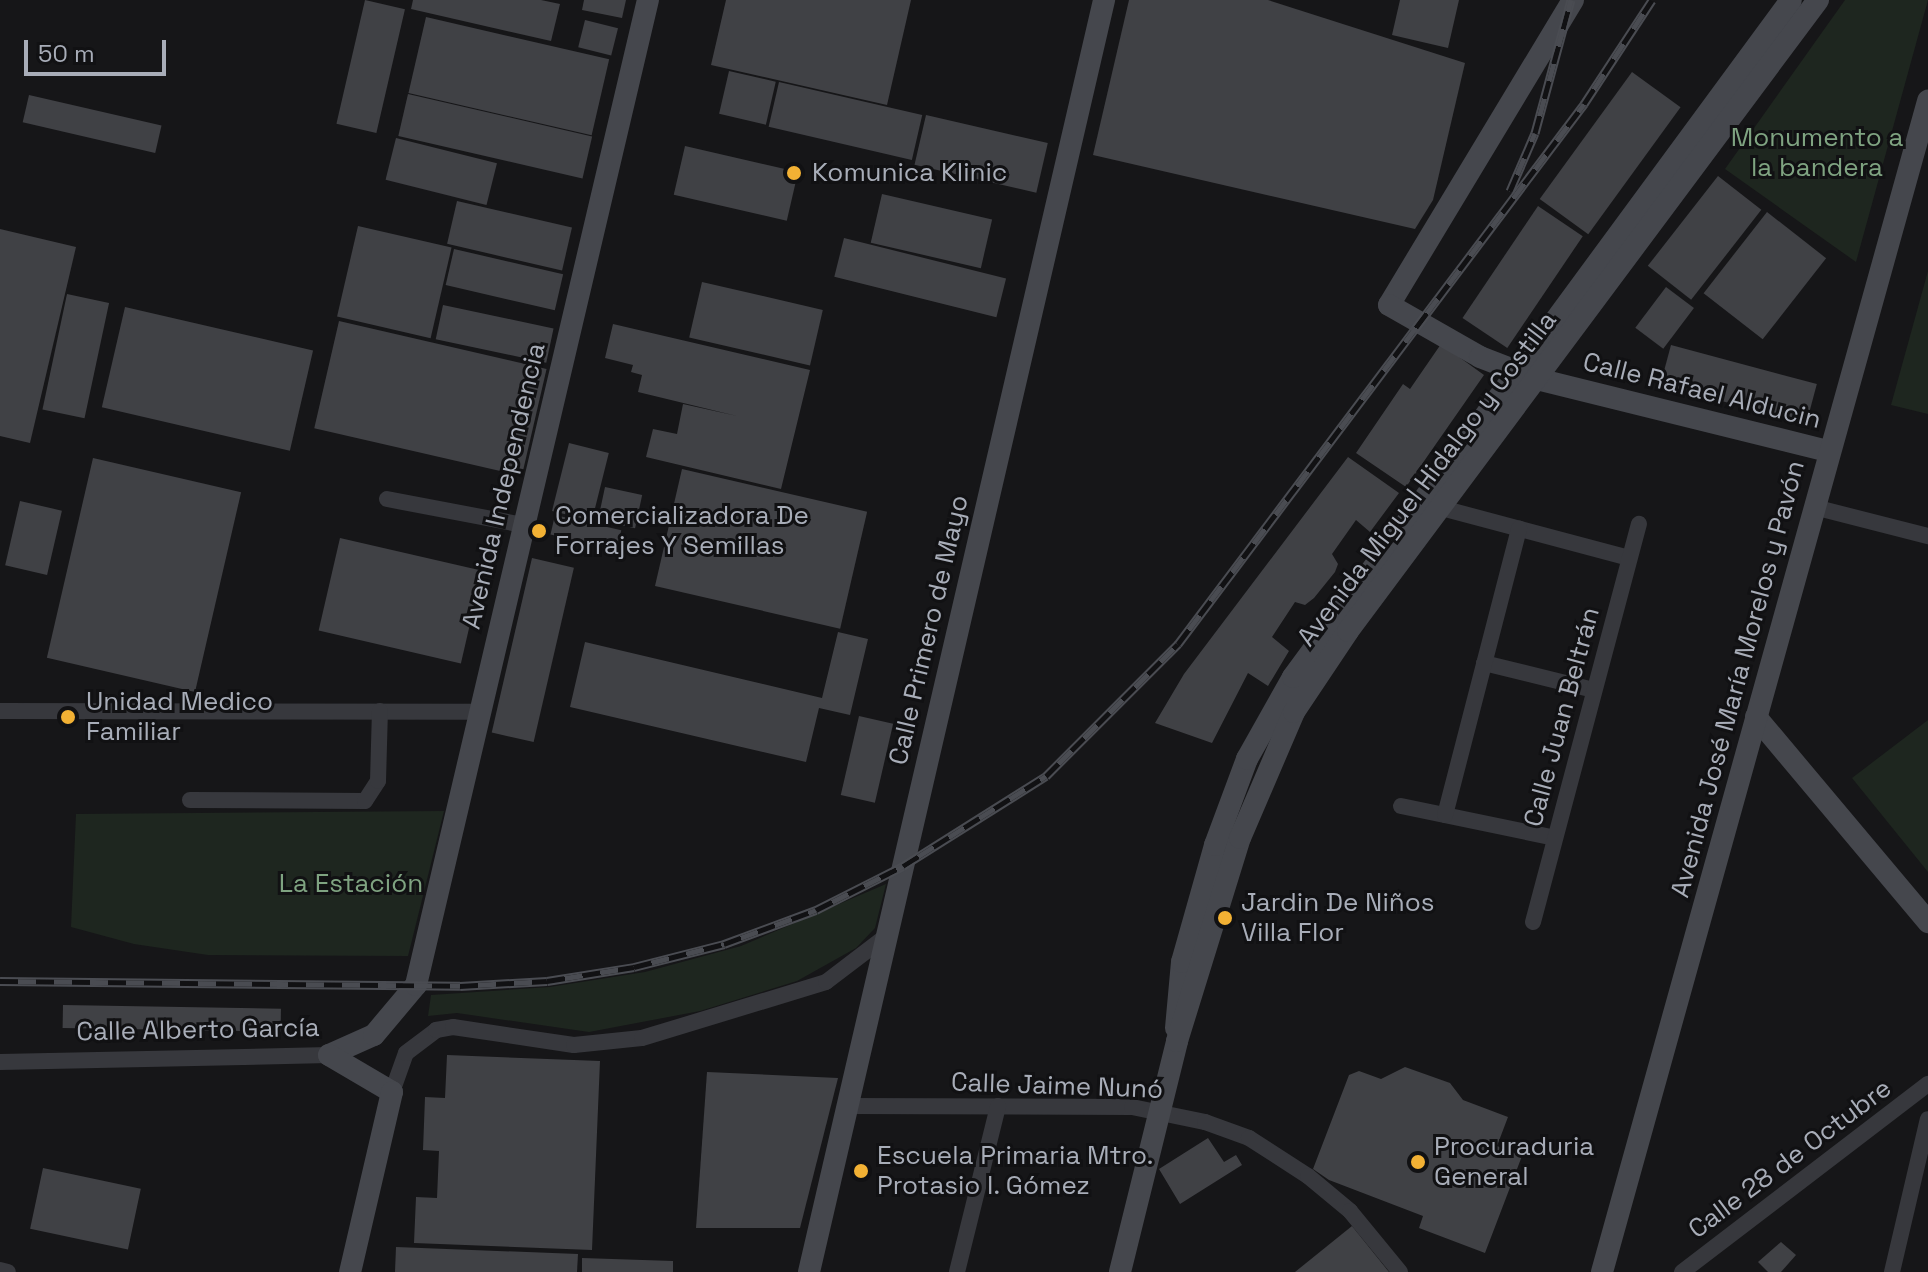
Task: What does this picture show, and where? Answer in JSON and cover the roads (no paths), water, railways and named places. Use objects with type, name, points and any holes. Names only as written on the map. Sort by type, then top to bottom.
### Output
[{"type":"main road","name":"Avenida Independencia","points":[[416,985],[648,0]]},
{"type":"main road","name":"Calle Primero de Mayo","points":[[809,1272],[1104,0]]},
{"type":"main road","name":"Calle Rafael Alducin","points":[[1573,0],[1389,305],[1515,371],[1537,379],[1829,451]]},
{"type":"main road","name":"Avenida Miguel Hidalgo y Costilla","points":[[1683,164],[1791,0]]},
{"type":"main road","name":"Avenida Miguel Hidalgo y Costilla","points":[[1120,1272],[1177,1041],[1174,1014],[1182,962],[1215,845],[1247,759],[1293,677],[1428,506],[1537,379],[1600,276],[1683,164],[1818,0]]},
{"type":"main road","name":"Avenida José María Morelos y Pavón","points":[[1602,1272],[1928,101]]},
{"type":"main road","name":"Avenida Miguel Hidalgo y Costilla","points":[[1428,506],[1515,371],[1600,276]]},
{"type":"main road","points":[[1756,717],[1928,922]]},
{"type":"main road","name":"Calle Alberto García","points":[[329,1055],[374,1035],[416,985]]},
{"type":"main road","points":[[329,1055],[392,1092],[350,1272]]},
{"type":"street","points":[[387,499],[523,525]]},
{"type":"street","points":[[1428,506],[1629,558]]},
{"type":"street","points":[[1814,507],[1928,536]]},
{"type":"street","name":"Calle Juan Beltrán","points":[[1533,922],[1639,524]]},
{"type":"street","points":[[1445,815],[1519,528]]},
{"type":"street","points":[[1484,663],[1594,690]]},
{"type":"street","points":[[0,711],[479,712]]},
{"type":"street","points":[[190,800],[365,801],[378,781],[380,711]]},
{"type":"street","points":[[1401,806],[1555,838]]},
{"type":"street","points":[[392,1092],[400,1066],[418,1040],[453,1027],[574,1045],[642,1038],[707,1022],[826,982],[885,937]]},
{"type":"street","name":"Calle Alberto García","points":[[0,1062],[329,1055]]},
{"type":"street","name":"Calle 28 de Octubre","points":[[1682,1272],[1928,1084]]},
{"type":"street","name":"Calle Jaime Nunó","points":[[848,1106],[1159,1110],[1228,1129],[1283,1159],[1350,1211],[1400,1272]]},
{"type":"street","points":[[957,1272],[998,1106]]},
{"type":"street","points":[[1892,1272],[1928,1119]]},
{"type":"street","points":[[0,1270],[8,1272]]},
{"type":"railway","points":[[1510,191],[1535,133],[1571,0]]},
{"type":"railway","points":[[0,981],[460,986],[547,981],[634,967],[724,944],[816,910],[903,866],[1046,776],[1178,644],[1584,104],[1652,0]]},
{"type":"place","name":"Komunica Klinic","points":[[794,173]]},
{"type":"place","name":"Comercializadora De Forrajes Y Semillas","points":[[539,531]]},
{"type":"place","name":"Unidad Medico Familiar","points":[[68,717]]},
{"type":"place","name":"Jardin De Niños Villa Flor","points":[[1225,918]]},
{"type":"place","name":"Procuraduria General","points":[[1418,1162]]},
{"type":"place","name":"Escuela Primaria Mtro. Protasio I. Gómez","points":[[861,1171]]},
{"type":"park label","name":"Monumento a la bandera","points":[[1817,153]]},
{"type":"park label","name":"La Estación","points":[[351,884]]}]
